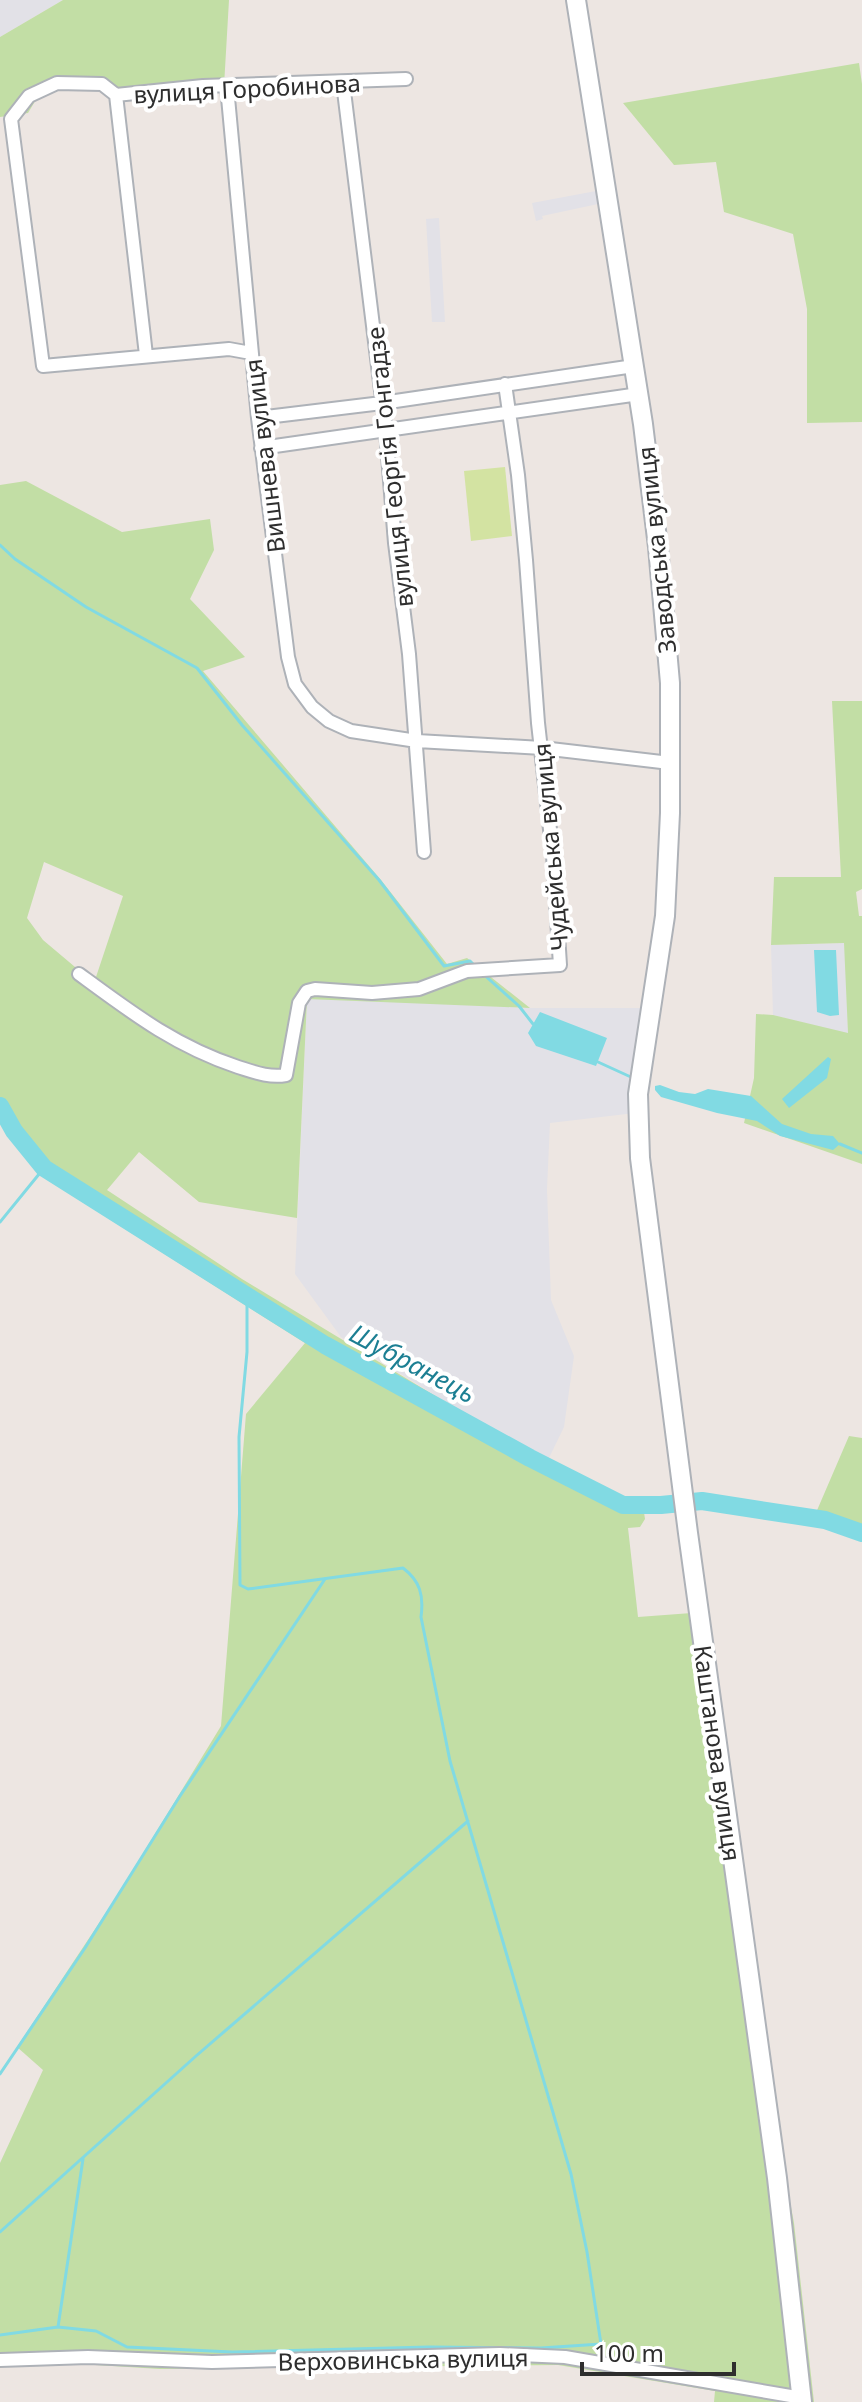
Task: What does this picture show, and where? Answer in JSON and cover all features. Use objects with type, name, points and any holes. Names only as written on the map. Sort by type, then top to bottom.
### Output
[{"type":"main road","name":"Заводська вулиця","points":[[576,0],[639,394],[669,668],[670,763],[665,916],[638,1098]]},
{"type":"main road","name":"Каштанова вулиця","points":[[638,1098],[640,1158],[682,1491],[777,2178],[802,2400]]},
{"type":"street","name":"вулиця Горобинова","points":[[146,355],[43,366],[11,119],[29,96],[57,83],[102,84],[116,95],[203,86],[406,79]]},
{"type":"street","name":"вулиця Георгія Гонгадзе","points":[[343,83],[386,431],[417,741],[424,852]]},
{"type":"street","name":"Вишнева вулиця","points":[[227,87],[261,448],[288,657],[295,684],[312,707],[351,731],[417,741],[542,748],[670,763]]},
{"type":"street","points":[[116,95],[146,355],[229,349],[251,353]]},
{"type":"street","points":[[258,418],[634,366]]},
{"type":"street","name":"Чудейська вулиця","points":[[79,974],[178,1043],[275,1077],[286,1075],[299,1003],[307,991],[372,993],[419,989],[467,971],[561,964],[524,532],[505,384]]},
{"type":"street","points":[[261,448],[639,394]]},
{"type":"street","name":"Верховинська вулиця","points":[[0,2360],[88,2357],[212,2362],[500,2354],[565,2357],[802,2400]]},
{"type":"shaded area","points":[[0,0],[63,0],[0,37]]},
{"type":"shaded area","points":[[596,191],[598,204],[542,216],[543,219],[536,221],[532,203]]},
{"type":"shaded area","points":[[439,218],[445,322],[432,322],[426,219]]},
{"type":"shaded area","points":[[845,943],[848,1034],[773,1015],[771,945]]},
{"type":"shaded area","points":[[307,998],[530,1008],[649,1008],[635,1113],[550,1123],[547,1189],[551,1300],[574,1356],[564,1427],[548,1460],[475,1420],[341,1337],[295,1274]]},
{"type":"green space","points":[[63,0],[229,0],[224,86],[53,90],[37,98],[28,113],[0,117],[0,37]]},
{"type":"green space","points":[[859,63],[862,84],[862,422],[807,423],[807,309],[793,234],[724,212],[716,162],[674,165],[623,103]]},
{"type":"green space","points":[[505,467],[512,536],[471,541],[464,471]]},
{"type":"green space","points":[[26,481],[122,532],[210,519],[214,550],[190,599],[245,657],[203,671],[381,880],[447,964],[467,958],[530,1008],[307,999],[297,1218],[199,1202],[139,1152],[107,1190],[242,1279],[475,1420],[625,1497],[642,1499],[645,1519],[640,1527],[628,1528],[638,1617],[705,1612],[777,2132],[794,2223],[814,2402],[714,2402],[715,2391],[558,2365],[160,2369],[48,2362],[0,2364],[0,2163],[43,2070],[17,2047],[117,1896],[221,1726],[246,1414],[305,1343],[43,1177],[0,1114],[0,485]],"holes":[[[44,862],[123,896],[94,983],[43,940],[27,918]]]},
{"type":"green space","points":[[832,701],[862,701],[862,889],[856,892],[859,916],[862,916],[862,1164],[744,1123],[754,1078],[756,1014],[773,1015],[848,1033],[844,943],[771,945],[774,877],[841,877]]},
{"type":"green space","points":[[849,1436],[862,1438],[862,1539],[840,1533],[815,1515]]},
{"type":"water","points":[[814,950],[836,950],[839,1015],[817,1012]]},
{"type":"water","points":[[540,1012],[607,1038],[596,1066],[536,1046],[528,1033]]},
{"type":"water","points":[[828,1057],[831,1059],[827,1078],[789,1108],[782,1099]]},
{"type":"water","points":[[655,1086],[695,1094],[708,1089],[751,1096],[782,1124],[811,1134],[833,1136],[840,1144],[833,1150],[780,1136],[757,1121],[661,1097],[655,1090]]},
{"type":"waterway","points":[[0,545],[15,559],[86,607],[197,668],[242,725],[379,880],[444,966],[470,961],[474,965]]},
{"type":"waterway","points":[[482,973],[519,1006],[533,1024]]},
{"type":"waterway","points":[[598,1062],[633,1078]]},
{"type":"waterway","name":"Шубранець","points":[[0,1106],[14,1131],[44,1168],[325,1345],[530,1458],[623,1505],[702,1501],[825,1520],[862,1533]]},
{"type":"waterway","points":[[840,1144],[862,1153]]},
{"type":"waterway","points":[[0,1222],[44,1168]]},
{"type":"waterway","points":[[58,2327],[96,2331],[127,2347],[232,2352],[429,2347],[541,2348],[601,2344],[571,2174],[450,1761],[417,1583],[403,1568],[248,1589],[240,1585],[239,1437],[247,1352],[247,1295]]},
{"type":"waterway","points":[[0,2074],[325,1579]]},
{"type":"waterway","points":[[0,2232],[196,2056],[468,1821]]},
{"type":"waterway","points":[[0,2335],[58,2327],[83,2159]]}]
